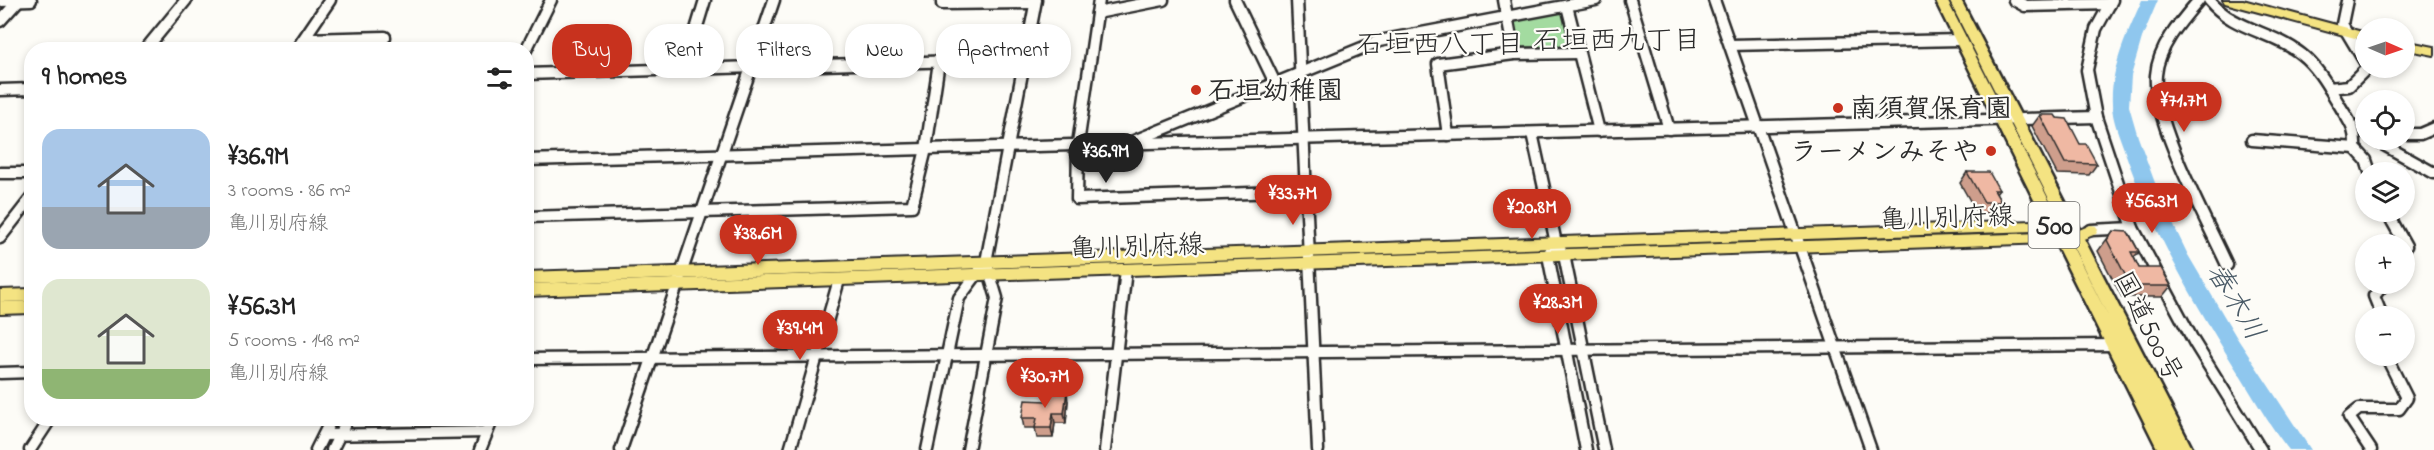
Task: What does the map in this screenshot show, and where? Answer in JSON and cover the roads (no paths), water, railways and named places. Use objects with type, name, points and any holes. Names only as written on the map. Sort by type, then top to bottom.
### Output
[{"type":"highway","name":"国道500号","points":[[1941,0],[1961,40],[2073,231],[2184,450]]},
{"type":"highway","name":"国道500号","points":[[1955,0],[2057,231],[2167,450]]},
{"type":"main road","points":[[2229,0],[2355,34]]},
{"type":"main road","points":[[2415,47],[2434,51]]},
{"type":"main road","name":"亀川別府線","points":[[534,289],[680,279],[984,271],[1309,257],[1556,243],[1798,240],[2091,230]]},
{"type":"main road","name":"亀川別府線","points":[[534,278],[839,280],[984,271],[1126,270],[1309,257],[1564,255],[1798,240]]},
{"type":"main road","points":[[0,296],[24,295]]},
{"type":"main road","points":[[0,308],[24,307]]},
{"type":"street","points":[[0,21],[18,0]]},
{"type":"street","points":[[0,1],[31,0]]},
{"type":"street","points":[[152,42],[186,0]]},
{"type":"street","points":[[302,42],[330,0]]},
{"type":"street","points":[[530,42],[551,0]]},
{"type":"street","points":[[698,24],[705,0]]},
{"type":"street","points":[[766,24],[774,0]]},
{"type":"street","points":[[943,0],[942,4],[1035,1],[1031,24]]},
{"type":"street","points":[[1099,0],[1078,144],[1077,199],[1306,191]]},
{"type":"street","points":[[1097,13],[1163,0]]},
{"type":"street","points":[[1235,0],[1275,83]]},
{"type":"street","points":[[1297,0],[1317,450]]},
{"type":"street","points":[[1504,0],[1514,54]]},
{"type":"street","points":[[1128,144],[1379,41],[1596,0]]},
{"type":"street","points":[[1630,0],[1669,129]]},
{"type":"street","points":[[1714,0],[1871,450]]},
{"type":"street","points":[[2014,0],[2025,6],[2111,2]]},
{"type":"street","points":[[2199,0],[2169,37],[2156,76],[2158,104],[2172,142],[2227,265]]},
{"type":"street","points":[[2209,0],[2230,20],[2266,34],[2300,53],[2329,88],[2339,108],[2355,127]]},
{"type":"street","points":[[2347,0],[2342,24],[2355,45]]},
{"type":"street","points":[[2111,2],[2096,30],[2087,70],[2096,117],[2133,228],[2194,342],[2261,450]]},
{"type":"street","points":[[1567,6],[1599,131]]},
{"type":"street","points":[[304,39],[385,37],[382,42]]},
{"type":"street","points":[[1730,45],[1961,40]]},
{"type":"street","points":[[1448,135],[1438,64],[1514,54],[1578,53]]},
{"type":"street","points":[[833,65],[936,62]]},
{"type":"street","points":[[534,74],[644,70]]},
{"type":"street","points":[[621,450],[748,78]]},
{"type":"street","points":[[534,217],[912,206],[926,149],[937,78]]},
{"type":"street","points":[[927,450],[959,298],[984,271],[1021,78]]},
{"type":"street","points":[[2329,88],[2349,86],[2356,78]]},
{"type":"street","points":[[0,90],[24,89]]},
{"type":"street","points":[[534,160],[2096,117]]},
{"type":"street","points":[[2415,134],[2434,128]]},
{"type":"street","points":[[1532,133],[1556,243],[1564,255],[1604,450]]},
{"type":"street","points":[[2252,140],[2355,148]]},
{"type":"street","points":[[2357,150],[2367,162]]},
{"type":"street","points":[[2393,150],[2434,173]]},
{"type":"street","points":[[0,173],[24,173]]},
{"type":"street","points":[[0,238],[24,207]]},
{"type":"street","points":[[2091,230],[2133,228]]},
{"type":"street","points":[[1556,243],[1548,255],[1586,450]]},
{"type":"street","points":[[1105,450],[1126,270]]},
{"type":"street","points":[[968,450],[997,298],[984,271]]},
{"type":"street","points":[[790,450],[839,280]]},
{"type":"street","points":[[534,359],[2130,345]]},
{"type":"street","points":[[2371,450],[2349,417],[2359,409],[2399,409],[2407,398],[2391,366]]},
{"type":"street","points":[[0,373],[24,372]]},
{"type":"street","points":[[30,450],[46,426]]},
{"type":"street","points":[[316,450],[328,426]]},
{"type":"street","points":[[332,450],[344,426]]},
{"type":"street","points":[[480,450],[490,426]]},
{"type":"street","points":[[324,435],[487,432]]},
{"type":"waterway","name":"春木川","points":[[2150,0],[2134,38],[2121,89],[2120,106],[2129,137],[2152,199],[2181,258],[2230,343],[2301,450]]},
{"type":"place","name":"石垣幼稚園","points":[[1196,90]]},
{"type":"place","name":"南須賀保育園","points":[[1838,108]]},
{"type":"place","name":"ラーメンみそや","points":[[1991,151]]},
{"type":"district","name":"石垣西九丁目","points":[[1617,39]]},
{"type":"district","name":"石垣西八丁目","points":[[1440,43]]}]
